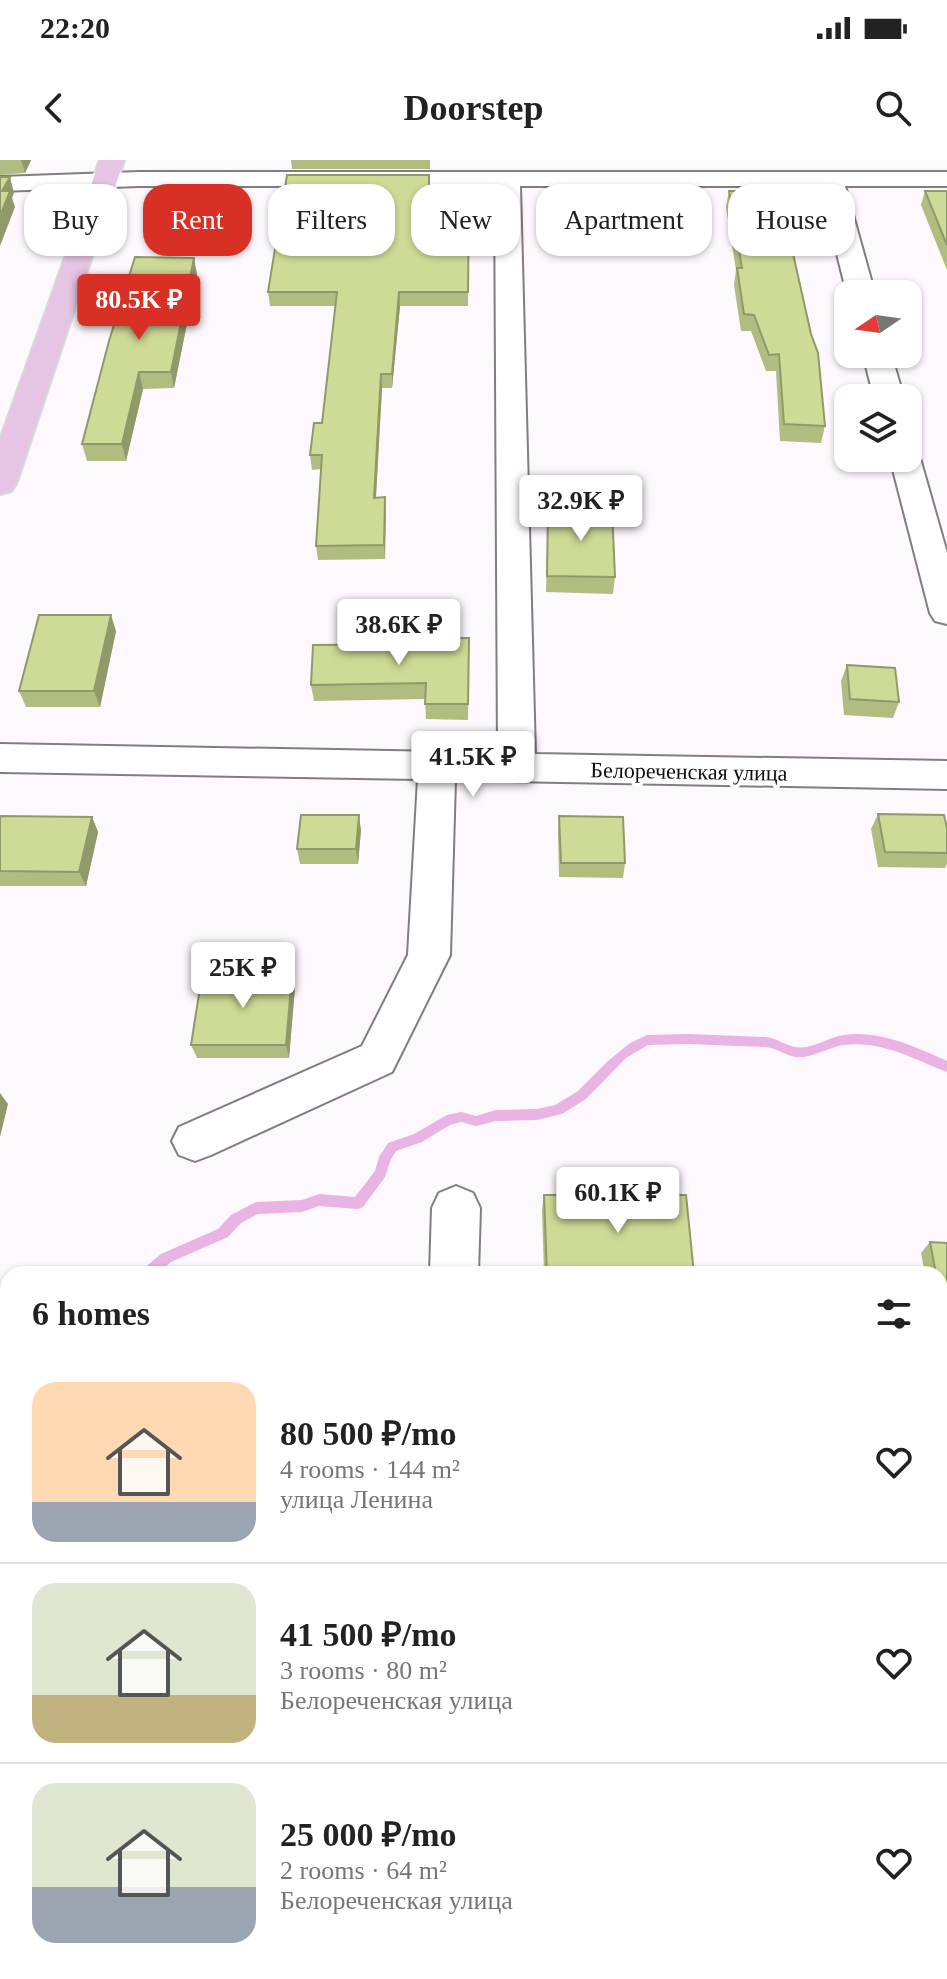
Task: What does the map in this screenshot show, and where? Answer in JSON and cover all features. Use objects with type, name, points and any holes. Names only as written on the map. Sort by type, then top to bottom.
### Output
[{"type":"main road","points":[[0,484],[108,170]]},
{"type":"street","points":[[0,184],[108,170],[456,169],[507,179],[625,169],[830,178],[884,169],[947,179]]},
{"type":"street","points":[[830,178],[857,280]]},
{"type":"street","points":[[507,179],[517,769]]},
{"type":"street","points":[[909,472],[947,613]]},
{"type":"street","name":"Белореченская улица","points":[[0,758],[947,775]]},
{"type":"street","points":[[195,1141],[377,1059],[429,955],[437,767]]},
{"type":"street","points":[[454,1266],[456,1208]]},
{"type":"building","points":[[287,175],[429,175],[429,184],[411,184],[411,256],[468,256],[468,292],[399,292],[392,374],[381,374],[374,498],[385,497],[384,545],[316,546],[322,455],[310,455],[314,423],[322,423],[337,292],[268,292],[274,256],[395,256],[395,184],[286,184]]},
{"type":"building","points":[[0,177],[10,177],[2,191],[10,191],[0,216]]},
{"type":"building","points":[[925,191],[947,191],[947,245]]},
{"type":"building","points":[[740,256],[794,256],[818,353],[825,426],[784,424],[779,354],[769,355],[754,315],[744,314],[737,268],[742,268]]},
{"type":"building","points":[[135,257],[194,258],[171,372],[139,372],[122,444],[82,444],[109,341]]},
{"type":"building","points":[[548,508],[612,509],[615,577],[547,576]]},
{"type":"building","points":[[39,615],[111,615],[94,691],[19,691]]},
{"type":"building","points":[[428,638],[469,638],[468,704],[425,704],[426,683],[311,685],[313,645],[427,644]]},
{"type":"building","points":[[847,665],[895,668],[899,702],[850,699]]},
{"type":"building","points":[[878,814],[944,815],[947,853],[885,852]]},
{"type":"building","points":[[301,815],[359,815],[356,849],[297,849]]},
{"type":"building","points":[[0,816],[92,817],[79,872],[0,871]]},
{"type":"building","points":[[559,816],[623,817],[625,863],[561,863]]},
{"type":"building","points":[[202,975],[292,975],[286,1045],[191,1045]]},
{"type":"building","points":[[544,1195],[686,1195],[693,1266],[547,1266]]},
{"type":"building","points":[[930,1242],[947,1243],[947,1266],[934,1266]]},
{"type":"waterway","points":[[156,1266],[166,1258],[223,1233],[236,1219],[256,1208],[302,1206],[319,1200],[358,1203],[381,1173],[385,1157],[392,1147],[418,1138],[447,1120],[461,1117],[476,1121],[496,1115],[537,1115],[558,1110],[582,1095],[622,1054],[647,1040],[766,1042],[796,1052],[842,1040],[870,1040],[909,1051],[947,1067]]}]
